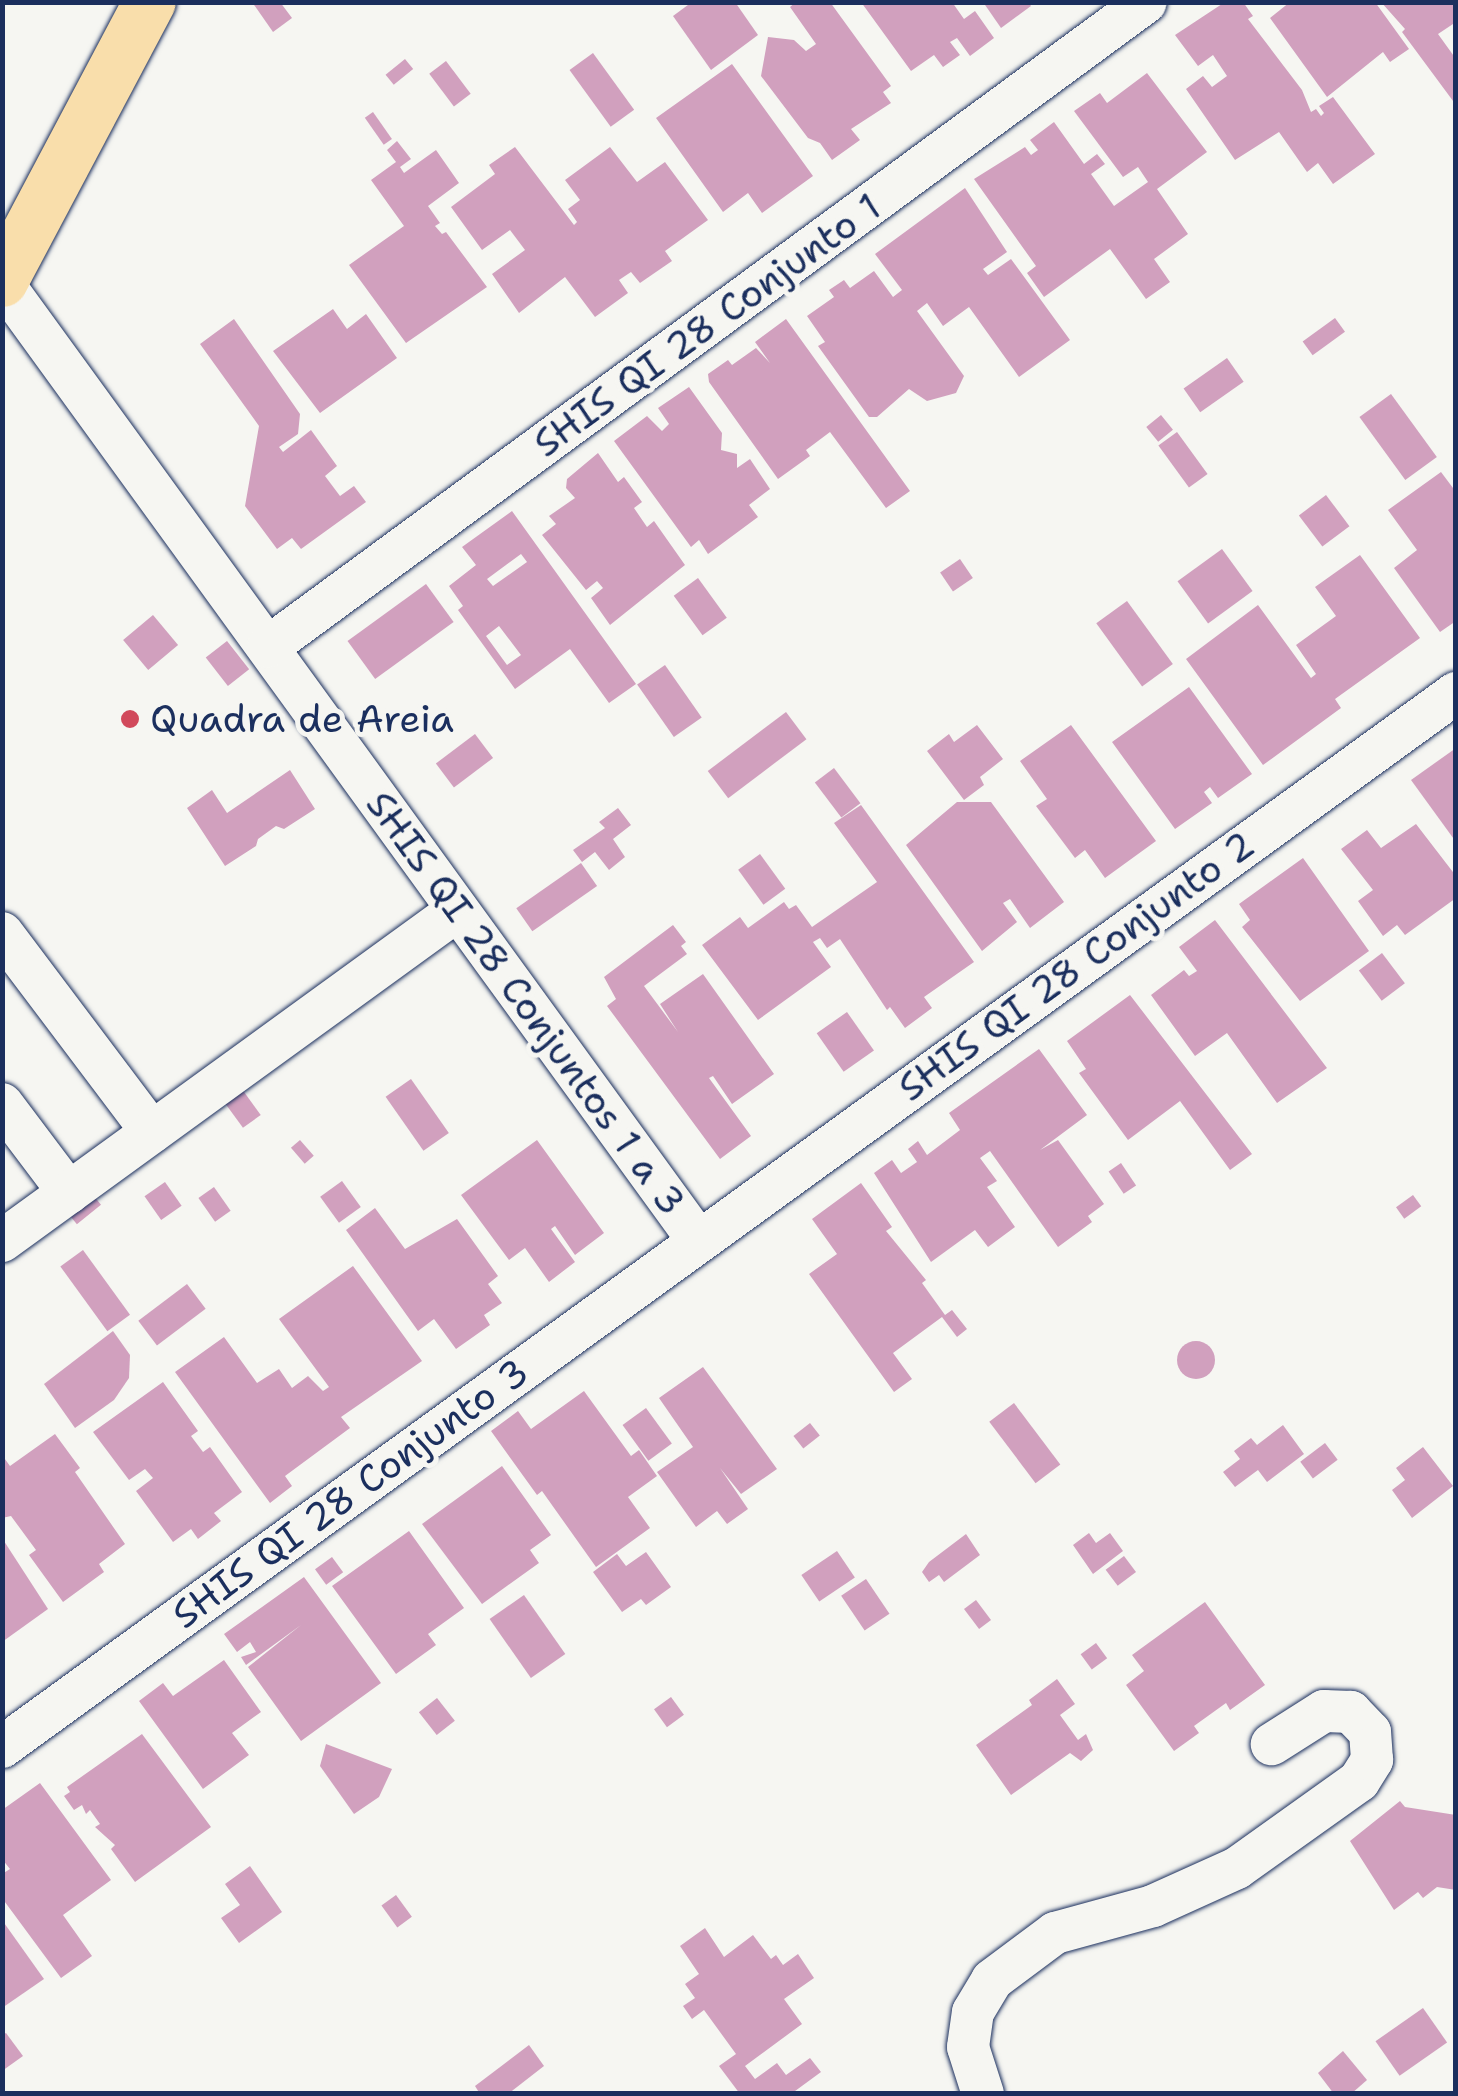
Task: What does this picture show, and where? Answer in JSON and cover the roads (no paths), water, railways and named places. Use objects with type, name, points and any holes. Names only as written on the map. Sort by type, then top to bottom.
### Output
[{"type":"main road","points":[[2,281],[150,2]]},
{"type":"street","name":"SHIS QI 28 Conjunto 1","points":[[268,647],[1146,2]]},
{"type":"street","name":"SHIS QI 28 Conjuntos 1 a 3","points":[[2,281],[697,1239]]},
{"type":"street","name":"SHIS QI 28 Conjunto 2","points":[[697,1239],[1456,692]]},
{"type":"street","points":[[2,1242],[458,910]]},
{"type":"street","points":[[2,933],[152,1132]]},
{"type":"street","points":[[2,1104],[69,1193]]},
{"type":"street","name":"SHIS QI 28 Conjunto 3","points":[[2,1746],[697,1239]]},
{"type":"street","points":[[983,2094],[968,2047],[973,2012],[992,1980],[1055,1933],[1153,1906],[1237,1868],[1359,1781],[1372,1760],[1370,1732],[1351,1712],[1324,1711],[1272,1744]]},
{"type":"place","name":"Quadra de Areia","points":[[130,719]]}]
